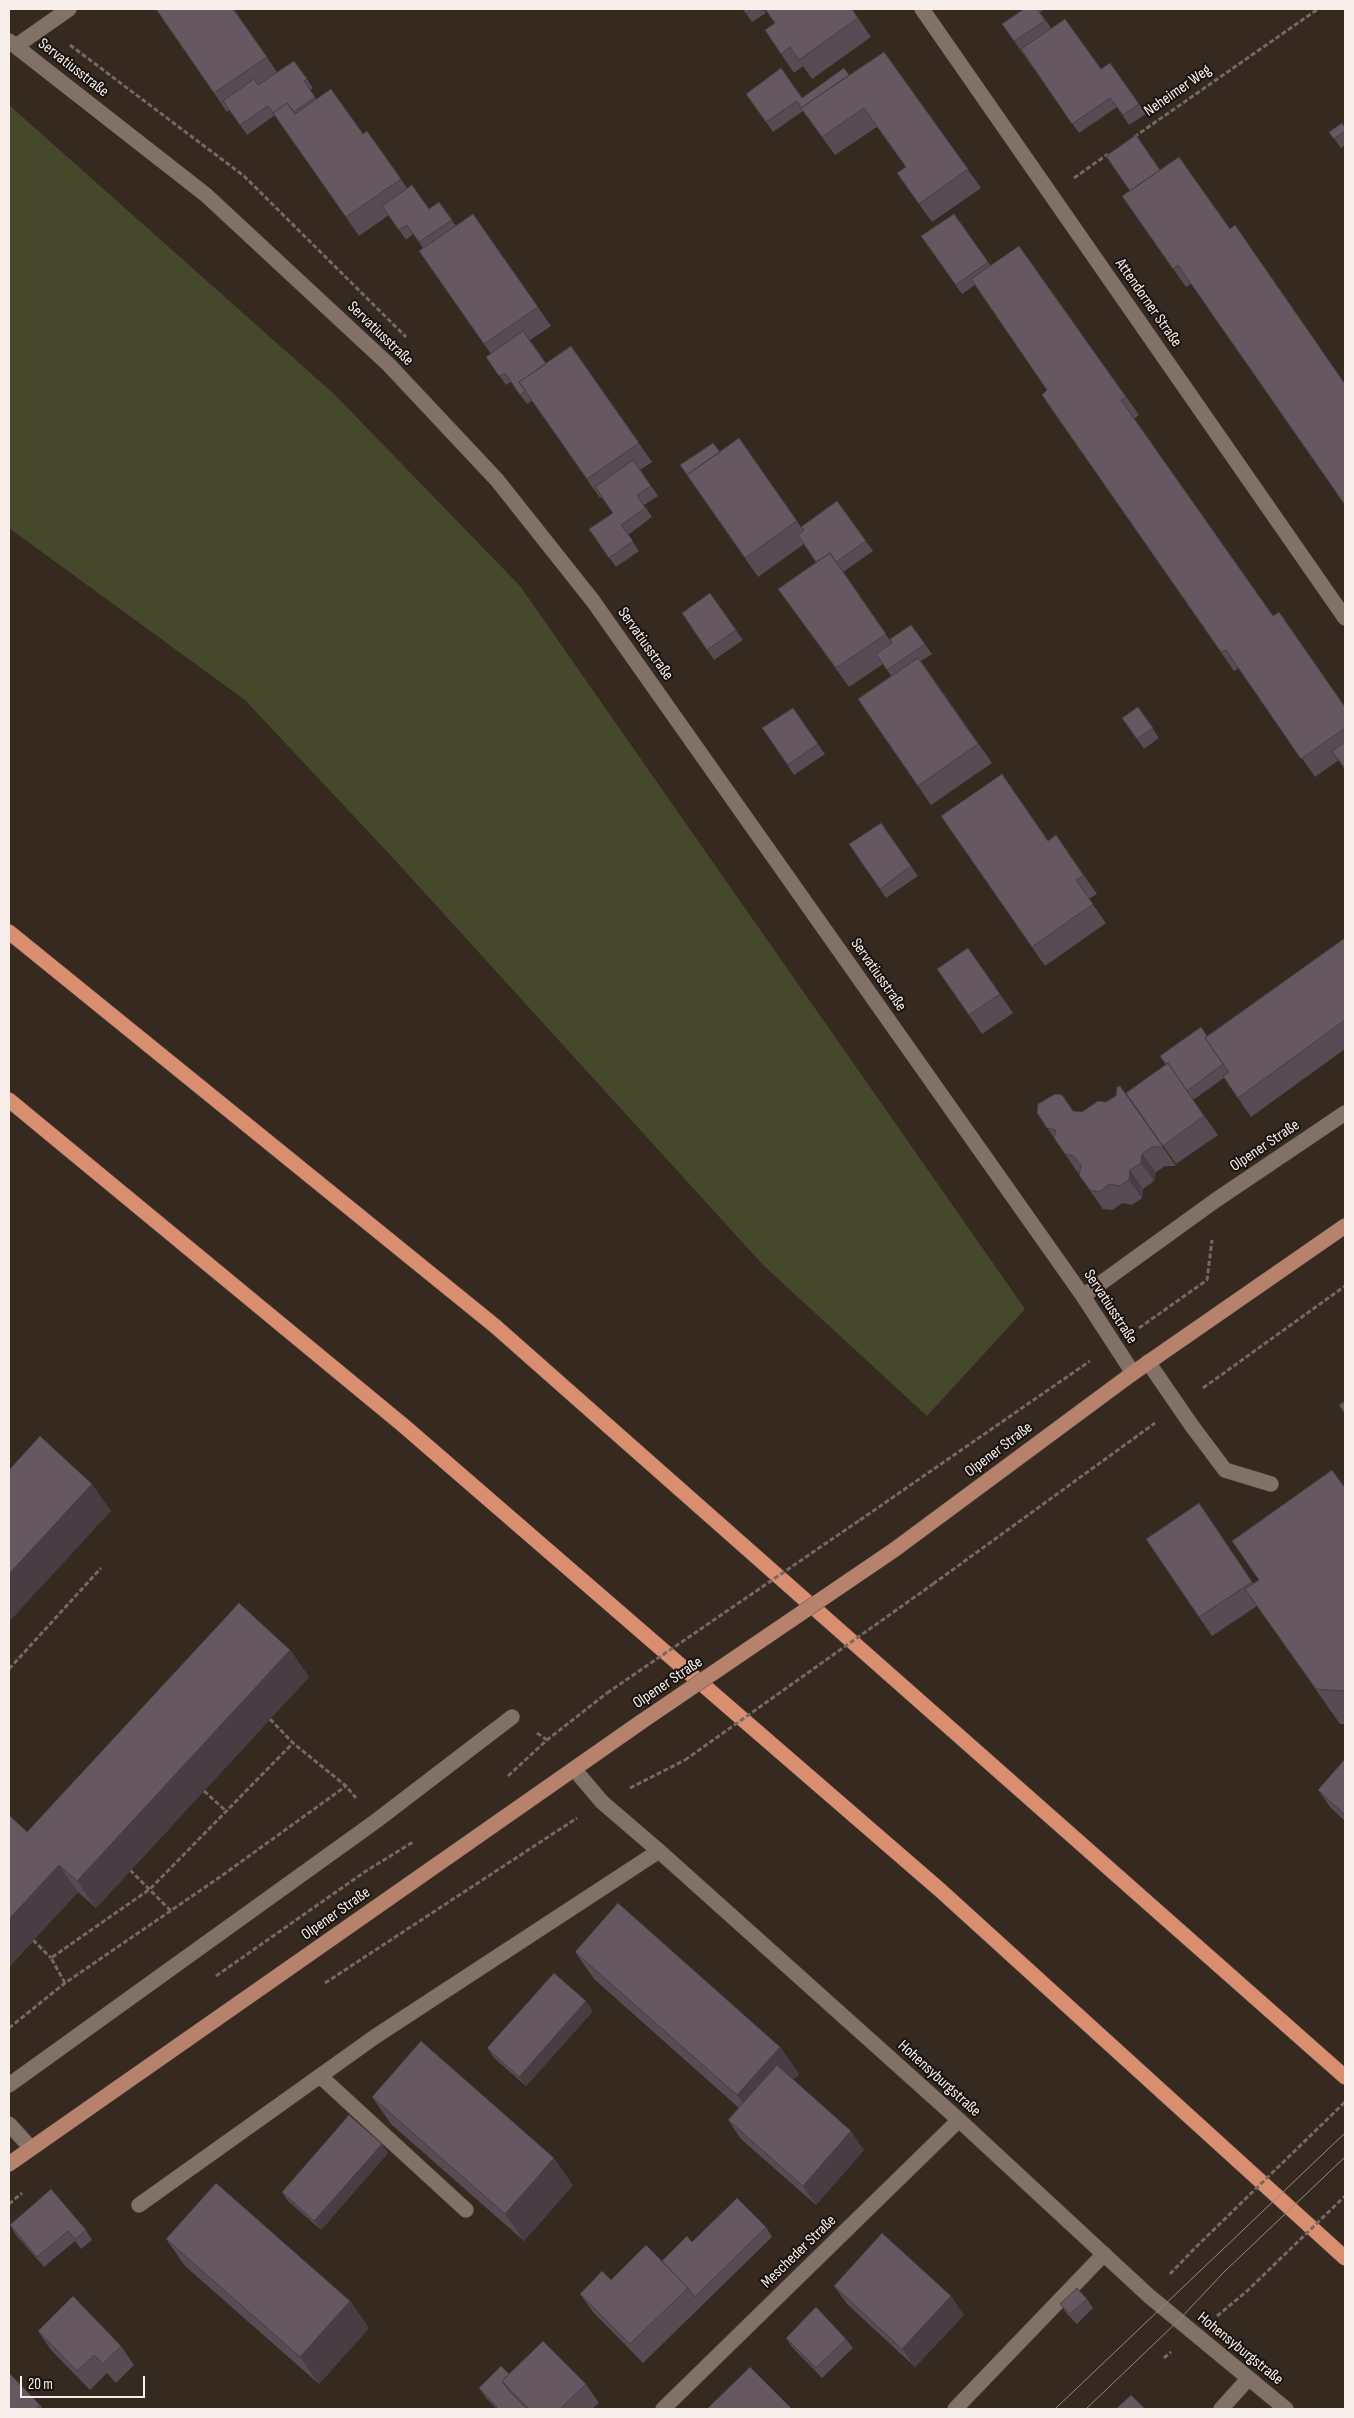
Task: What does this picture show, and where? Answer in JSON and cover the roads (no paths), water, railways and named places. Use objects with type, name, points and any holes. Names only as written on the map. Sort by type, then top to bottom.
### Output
[{"type":"highway","points":[[9,932],[495,1326],[1345,2077]]},
{"type":"highway","points":[[9,1100],[404,1426],[940,1890],[1345,2258]]},
{"type":"main road","name":"Olpener Straße","points":[[9,2164],[30,2147],[641,1722],[894,1550],[1148,1362],[1345,1226]]},
{"type":"street","points":[[12,43],[69,9]]},
{"type":"street","name":"Attendorner Straße","points":[[922,9],[1345,618]]},
{"type":"street","name":"Servatiusstraße","points":[[12,43],[206,195],[390,365],[497,480],[593,601],[1083,1296],[1133,1373]]},
{"type":"street","name":"Olpener Straße","points":[[1083,1296],[1216,1200],[1345,1113]]},
{"type":"street","points":[[1148,1362],[1178,1407],[1226,1470],[1271,1484]]},
{"type":"street","points":[[9,2085],[376,1822],[512,1717]]},
{"type":"street","name":"Hohensyburgstraße","points":[[574,1769],[602,1802],[959,2120],[1161,2306],[1286,2409]]},
{"type":"street","points":[[139,2205],[376,2036],[659,1851]]},
{"type":"street","points":[[320,2076],[466,2210]]},
{"type":"street","name":"Mescheder Straße","points":[[663,2409],[959,2120]]},
{"type":"street","points":[[9,2124],[30,2147]]},
{"type":"street","points":[[955,2409],[1104,2254]]},
{"type":"street","points":[[1221,2409],[1248,2378]]},
{"type":"tram line","points":[[1055,2409],[1345,2133]]},
{"type":"tram line","points":[[1086,2409],[1178,2321],[1224,2272],[1345,2157]]}]
